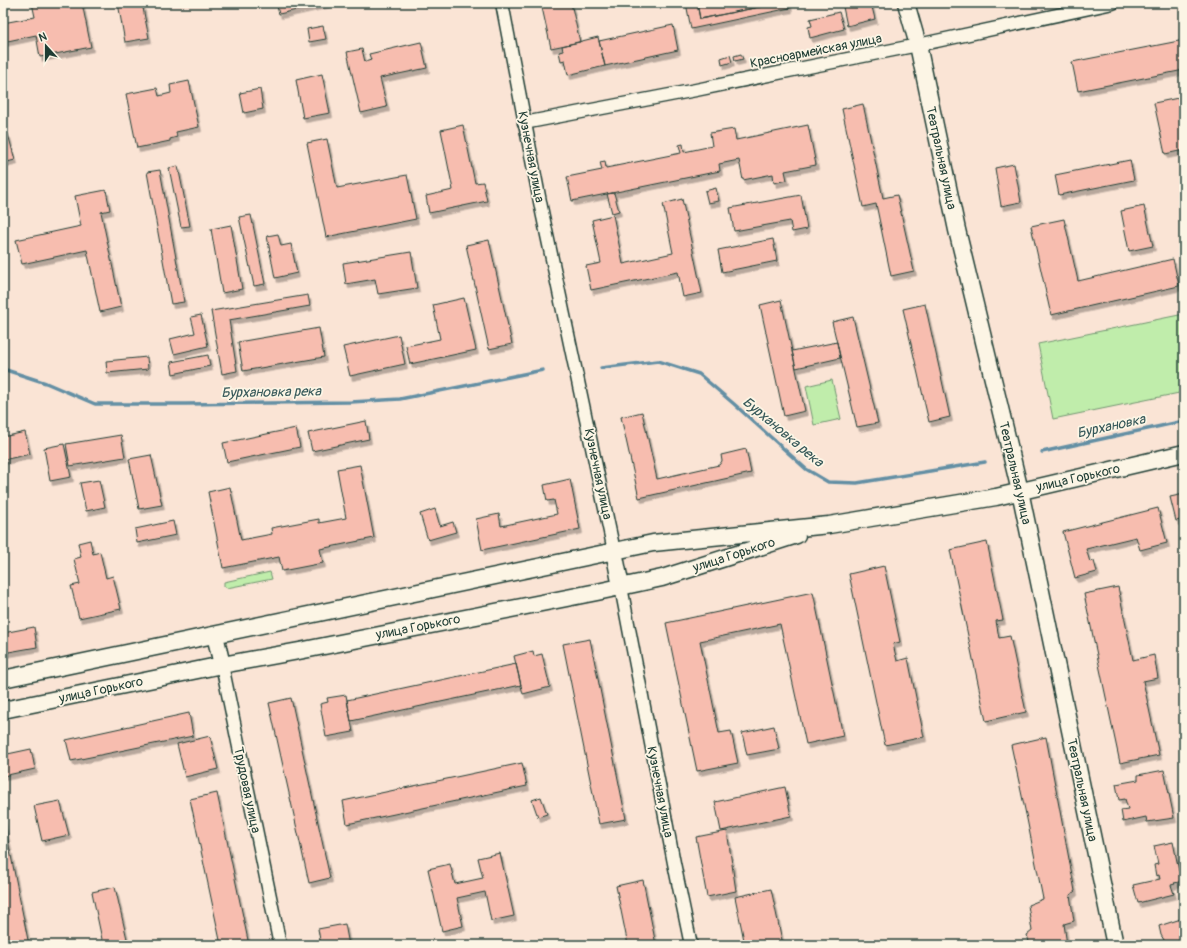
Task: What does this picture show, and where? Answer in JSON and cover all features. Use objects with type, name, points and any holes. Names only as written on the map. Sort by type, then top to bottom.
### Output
[{"type":"main road","name":"Театральная улица","points":[[906,3],[918,45],[954,218],[1020,492],[1114,945]]},
{"type":"main road","name":"улица Горького","points":[[3,679],[653,543],[829,525],[996,497],[1184,453]]},
{"type":"main road","name":"улица Горького","points":[[3,710],[222,664],[307,649],[662,578],[829,525]]},
{"type":"main road","name":"Кузнечная улица","points":[[614,551],[621,587]]},
{"type":"main road","name":"Трудовая улица","points":[[216,635],[222,664]]},
{"type":"street","name":"Кузнечная улица","points":[[502,3],[541,207],[614,551]]},
{"type":"street","name":"Красноармейская улица","points":[[524,123],[918,45],[1114,3]]},
{"type":"street","name":"Кузнечная улица","points":[[621,587],[691,945]]},
{"type":"street","name":"Трудовая улица","points":[[222,664],[280,945]]},
{"type":"green space","points":[[1184,314],[1184,392],[1053,419],[1038,344]]},
{"type":"green space","points":[[832,380],[841,419],[814,425],[806,386]]},
{"type":"green space","points":[[270,572],[272,579],[227,588],[224,586],[224,582]]},
{"type":"building","points":[[32,3],[82,3],[91,47],[40,57],[36,35],[3,42],[3,23],[35,17]]},
{"type":"building","points":[[118,3],[142,3],[149,38],[125,42]]},
{"type":"building","points":[[276,3],[328,3],[279,14]]},
{"type":"building","points":[[541,3],[571,3],[580,42],[551,48]]},
{"type":"building","points":[[686,3],[697,3],[700,19],[779,3],[789,3],[790,8],[691,29]]},
{"type":"building","points":[[697,3],[779,3],[700,19]]},
{"type":"building","points":[[852,3],[871,3],[875,19],[847,26],[843,7],[852,5]]},
{"type":"building","points":[[839,12],[844,29],[810,38],[808,27],[812,26],[810,19]]},
{"type":"building","points":[[673,25],[678,50],[605,66],[599,41]]},
{"type":"building","points":[[323,26],[326,39],[309,42],[307,29]]},
{"type":"building","points":[[598,37],[605,66],[568,75],[565,60],[561,61],[559,52],[563,51],[562,46]]},
{"type":"building","points":[[1184,40],[1184,70],[1078,91],[1072,62]]},
{"type":"building","points":[[421,42],[427,68],[380,78],[387,107],[361,113],[347,52],[362,49],[365,62],[371,60],[369,54]]},
{"type":"building","points":[[741,54],[743,59],[735,61],[734,56]]},
{"type":"building","points":[[730,55],[732,62],[722,65],[721,58]]},
{"type":"building","points":[[322,74],[330,113],[303,118],[296,80]]},
{"type":"building","points":[[189,81],[199,127],[176,132],[177,137],[170,139],[170,141],[137,148],[126,94],[157,88],[159,96],[171,93],[170,85]]},
{"type":"building","points":[[260,89],[263,109],[244,113],[240,93]]},
{"type":"building","points":[[1183,97],[1184,150],[1165,154],[1154,103]]},
{"type":"building","points":[[863,104],[883,198],[897,195],[914,271],[891,276],[876,204],[863,207],[842,109]]},
{"type":"building","points":[[463,125],[475,183],[483,182],[487,201],[429,213],[426,196],[453,190],[441,130]]},
{"type":"building","points":[[808,125],[816,165],[785,171],[787,180],[774,183],[773,174],[743,180],[739,160],[719,164],[720,171],[572,201],[567,177],[602,170],[600,162],[605,161],[606,168],[681,153],[679,145],[683,144],[684,152],[712,146],[710,133],[734,129],[736,140]]},
{"type":"building","points":[[8,134],[15,160],[3,163],[3,135]]},
{"type":"building","points":[[327,139],[337,188],[407,175],[416,219],[326,237],[307,143]]},
{"type":"building","points":[[1130,160],[1134,180],[1059,195],[1055,175]]},
{"type":"building","points":[[1014,164],[1021,202],[1001,206],[995,168]]},
{"type":"building","points":[[178,166],[190,226],[181,227],[169,168]]},
{"type":"building","points":[[160,170],[184,302],[171,304],[147,172]]},
{"type":"building","points":[[716,188],[719,201],[708,203],[705,191]]},
{"type":"building","points":[[106,190],[110,210],[101,212],[121,307],[100,312],[87,250],[22,264],[16,240],[81,226],[75,196]]},
{"type":"building","points":[[614,193],[619,211],[612,213],[607,194]]},
{"type":"building","points":[[801,195],[807,229],[792,232],[790,221],[734,231],[730,208]]},
{"type":"building","points":[[682,199],[702,293],[683,297],[678,272],[591,290],[586,266],[601,263],[592,220],[613,215],[623,264],[673,253],[663,204]]},
{"type":"building","points":[[1144,206],[1153,246],[1129,251],[1121,211]]},
{"type":"building","points":[[251,215],[265,284],[254,286],[239,217]]},
{"type":"building","points":[[1064,219],[1078,281],[1173,259],[1179,286],[1051,315],[1031,226]]},
{"type":"building","points":[[231,225],[242,289],[222,293],[211,229]]},
{"type":"building","points":[[278,234],[281,246],[291,244],[297,273],[275,278],[267,236]]},
{"type":"building","points":[[773,239],[777,261],[722,272],[718,250]]},
{"type":"building","points":[[489,240],[512,344],[489,349],[466,245]]},
{"type":"building","points":[[411,252],[417,288],[378,294],[375,279],[346,284],[343,263]]},
{"type":"building","points":[[308,295],[310,306],[229,320],[237,371],[222,374],[211,311]]},
{"type":"building","points":[[464,298],[476,350],[410,364],[406,346],[440,339],[433,305]]},
{"type":"building","points":[[781,300],[805,411],[784,416],[760,305]]},
{"type":"building","points":[[925,304],[950,417],[929,422],[903,309]]},
{"type":"building","points":[[201,315],[208,346],[174,354],[170,339],[195,333],[191,317]]},
{"type":"building","points":[[853,317],[878,423],[857,427],[832,322]]},
{"type":"building","points":[[319,328],[324,357],[243,371],[238,342]]},
{"type":"building","points":[[399,335],[405,364],[350,376],[343,347]]},
{"type":"building","points":[[837,342],[840,358],[796,368],[792,351]]},
{"type":"building","points":[[208,355],[210,366],[173,374],[171,362]]},
{"type":"building","points":[[147,357],[148,369],[107,373],[106,361]]},
{"type":"building","points":[[642,412],[657,479],[719,465],[722,461],[721,455],[746,449],[751,473],[639,498],[621,417]]},
{"type":"building","points":[[366,421],[369,439],[312,451],[308,433]]},
{"type":"building","points":[[296,428],[300,447],[227,462],[223,443]]},
{"type":"building","points":[[25,432],[30,454],[3,460],[3,437]]},
{"type":"building","points":[[121,435],[125,457],[70,466],[66,444]]},
{"type":"building","points":[[64,444],[71,477],[50,481],[44,448]]},
{"type":"building","points":[[151,455],[162,505],[139,509],[129,459]]},
{"type":"building","points":[[360,465],[374,538],[320,549],[323,563],[282,571],[279,557],[223,568],[208,492],[230,487],[241,540],[272,534],[271,528],[319,519],[319,523],[346,518],[337,469]]},
{"type":"building","points":[[570,479],[580,529],[482,550],[476,519],[499,514],[501,526],[557,514],[554,500],[547,501],[544,485]]},
{"type":"building","points":[[99,480],[105,507],[86,511],[80,483]]},
{"type":"building","points":[[1184,494],[1184,519],[1176,521],[1170,497]]},
{"type":"building","points":[[1158,508],[1167,543],[1140,550],[1136,537],[1086,549],[1090,562],[1094,561],[1097,572],[1075,578],[1063,532]]},
{"type":"building","points":[[435,509],[440,526],[453,522],[456,532],[428,540],[420,514]]},
{"type":"building","points":[[173,521],[176,535],[137,543],[135,529]]},
{"type":"building","points":[[90,540],[93,554],[100,552],[106,578],[113,576],[121,609],[79,618],[71,586],[80,584],[74,559],[81,557],[78,543]]},
{"type":"building","points":[[987,542],[1003,620],[996,621],[999,638],[1010,636],[1026,712],[986,721],[950,550]]},
{"type":"building","points":[[884,566],[900,642],[893,644],[897,661],[908,658],[924,737],[885,745],[849,574]]},
{"type":"building","points":[[1118,587],[1133,660],[1154,655],[1158,678],[1143,681],[1159,755],[1120,763],[1084,594]]},
{"type":"building","points":[[813,592],[843,736],[806,744],[780,624],[700,641],[719,733],[731,731],[738,763],[697,771],[666,623]]},
{"type":"building","points":[[34,627],[37,647],[3,653],[3,633]]},
{"type":"building","points":[[590,639],[626,819],[599,824],[563,644]]},
{"type":"building","points":[[533,651],[534,656],[542,654],[550,687],[523,694],[514,656]]},
{"type":"building","points":[[516,664],[521,685],[351,721],[347,700]]},
{"type":"building","points":[[346,695],[353,732],[326,737],[320,704],[328,702],[327,698]]},
{"type":"building","points":[[291,698],[330,878],[309,883],[269,703]]},
{"type":"building","points":[[189,713],[193,736],[71,761],[66,740]]},
{"type":"building","points":[[774,726],[779,749],[747,755],[742,733]]},
{"type":"building","points":[[210,736],[218,769],[185,777],[177,744]]},
{"type":"building","points":[[1046,737],[1075,891],[1070,895],[1074,921],[1064,924],[1067,945],[1030,945],[1027,935],[1032,931],[1028,905],[1043,899],[1011,745]]},
{"type":"building","points":[[31,749],[35,769],[3,776],[3,755]]},
{"type":"building","points":[[522,763],[527,786],[347,824],[343,801]]},
{"type":"building","points":[[1164,770],[1174,818],[1147,822],[1146,817],[1123,822],[1121,810],[1128,809],[1125,799],[1119,800],[1116,784],[1138,780],[1138,775]]},
{"type":"building","points":[[785,787],[791,816],[721,831],[715,802]]},
{"type":"building","points":[[217,793],[249,945],[221,945],[190,799]]},
{"type":"building","points":[[541,797],[547,814],[538,817],[532,800]]},
{"type":"building","points":[[60,801],[69,835],[42,841],[34,806]]},
{"type":"building","points":[[3,816],[29,945],[3,945]]},
{"type":"building","points":[[727,831],[736,891],[707,897],[696,837]]},
{"type":"building","points":[[1173,842],[1179,871],[1184,876],[1179,882],[1171,885],[1174,894],[1138,903],[1133,885],[1160,879],[1159,875],[1156,876],[1154,865],[1158,864],[1154,846]]},
{"type":"building","points":[[500,853],[514,916],[491,921],[485,892],[457,898],[463,926],[442,931],[428,869],[450,864],[455,884],[483,878],[478,858]]},
{"type":"building","points":[[643,880],[656,945],[628,945],[616,886]]},
{"type":"building","points":[[115,887],[127,939],[103,944],[92,892]]},
{"type":"building","points":[[771,889],[783,945],[745,945],[735,897]]},
{"type":"building","points":[[1184,918],[1184,945],[1167,945],[1161,935],[1159,926]]},
{"type":"building","points":[[345,924],[349,945],[321,945],[318,929]]},
{"type":"waterway","name":"Бурхановка река","points":[[601,368],[658,361],[699,374],[806,469],[828,482],[857,483],[985,462]]},
{"type":"waterway","name":"Бурхановка река","points":[[3,369],[46,383],[95,404],[351,402],[400,399],[543,370]]},
{"type":"waterway","name":"Бурхановка","points":[[1042,452],[1184,421]]}]
